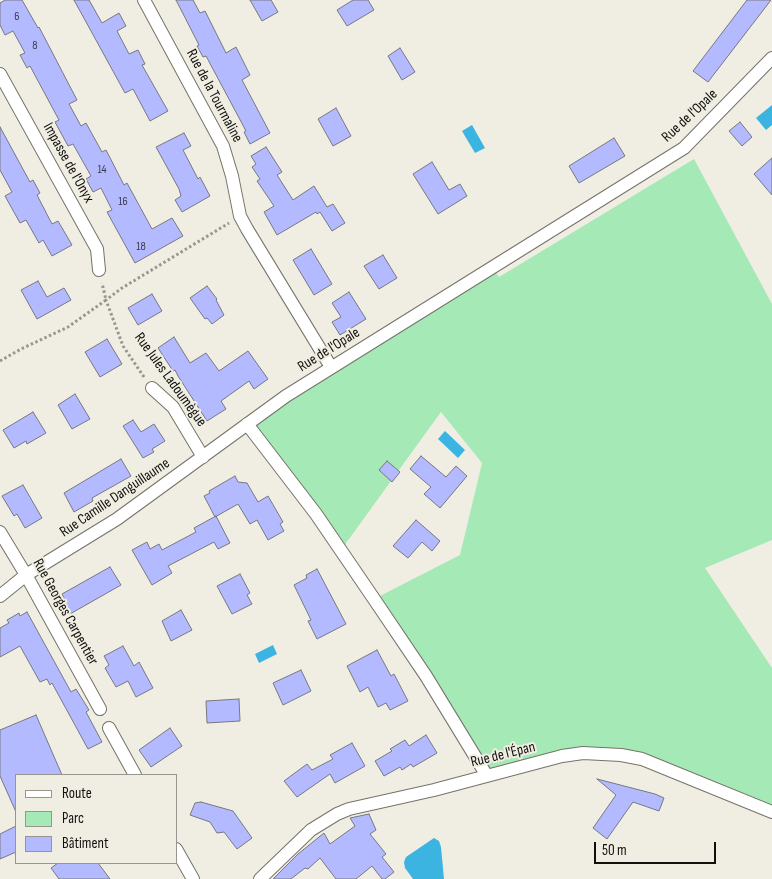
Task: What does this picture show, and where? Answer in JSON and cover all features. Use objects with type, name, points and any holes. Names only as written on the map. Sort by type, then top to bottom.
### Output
[{"type":"street","name":"Rue de la Tourmaline","points":[[144,0],[223,146],[232,176],[240,216],[254,243],[331,367]]},
{"type":"street","name":"Rue de l'Opale","points":[[247,424],[331,367],[684,148],[772,58]]},
{"type":"street","name":"Impasse de l'Onyx","points":[[0,74],[97,249],[99,270]]},
{"type":"street","name":"Rue Jules Ladoumègue","points":[[152,388],[173,407],[203,457]]},
{"type":"street","name":"Rue Camille Danguillaume","points":[[0,596],[26,575],[117,519],[247,424]]},
{"type":"street","points":[[247,424],[316,514],[374,599],[426,676],[487,776]]},
{"type":"street","name":"Rue Georges Carpentier","points":[[0,532],[100,709]]},
{"type":"street","points":[[109,728],[134,774]]},
{"type":"street","name":"Rue de l'Épan","points":[[260,879],[311,830],[337,814],[363,805],[434,790],[562,756],[583,753],[621,755],[642,759],[772,812]]},
{"type":"street","points":[[178,853],[193,879]]},
{"type":"path","points":[[0,361],[68,327],[122,288],[240,216]]},
{"type":"path","name":"Rue Jules Ladoumègue","points":[[106,300],[123,346],[152,388]]},
{"type":"green space","points":[[694,159],[772,304],[772,540],[705,568],[772,668],[772,812],[715,788],[603,753],[487,776],[374,599],[460,555],[482,463],[441,412],[341,550],[247,424],[493,268],[499,277]]},
{"type":"water","points":[[772,105],[772,125],[766,130],[756,118]]},
{"type":"water","points":[[472,125],[485,148],[475,153],[462,131]]},
{"type":"water","points":[[445,431],[465,450],[458,458],[438,439]]},
{"type":"water","points":[[273,645],[277,654],[259,663],[255,654]]},
{"type":"water","points":[[434,838],[439,841],[441,847],[444,879],[413,879],[405,868],[404,862],[406,857]]},
{"type":"building","points":[[5,0],[22,0],[39,27],[77,100],[69,104],[81,126],[86,123],[102,152],[106,150],[124,185],[127,183],[152,229],[172,218],[183,236],[135,263],[107,212],[112,210],[101,188],[93,192],[86,179],[91,176],[73,144],[68,146],[55,122],[59,120],[30,66],[27,68],[20,55],[25,53],[13,31],[5,35],[0,25],[0,3]]},
{"type":"building","points":[[74,0],[89,0],[102,23],[119,13],[126,26],[117,31],[129,54],[138,50],[145,64],[142,65],[168,111],[150,121],[133,89],[125,93]]},
{"type":"building","points":[[176,0],[193,0],[200,13],[205,11],[226,53],[236,47],[250,75],[242,80],[270,133],[250,144],[244,132],[246,131],[206,56],[203,57],[197,46],[199,45]]},
{"type":"building","points":[[250,0],[271,0],[278,12],[262,21]]},
{"type":"building","points":[[353,0],[368,0],[374,10],[347,26],[337,10]]},
{"type":"building","points":[[747,0],[771,0],[708,82],[693,71]]},
{"type":"building","points":[[400,48],[415,72],[402,80],[388,56]]},
{"type":"building","points":[[336,108],[351,136],[333,146],[318,119]]},
{"type":"building","points":[[740,122],[752,137],[742,146],[729,131]]},
{"type":"building","points":[[0,127],[30,182],[33,180],[40,193],[37,195],[52,224],[58,221],[72,245],[52,256],[43,240],[39,243],[26,220],[20,223],[5,196],[12,192],[0,170]]},
{"type":"building","points":[[184,133],[191,146],[183,150],[198,179],[200,177],[210,196],[182,212],[175,200],[181,196],[179,189],[156,147]]},
{"type":"building","points":[[614,138],[625,156],[579,183],[569,166]]},
{"type":"building","points":[[266,147],[282,172],[277,175],[293,200],[314,186],[327,207],[333,204],[345,223],[332,231],[320,212],[317,214],[316,212],[277,235],[264,212],[274,206],[257,181],[260,179],[252,167],[256,164],[251,156]]},
{"type":"building","points":[[772,158],[772,195],[754,174]]},
{"type":"building","points":[[432,162],[449,190],[460,184],[467,196],[438,214],[413,174]]},
{"type":"building","points":[[311,249],[332,284],[314,295],[293,260]]},
{"type":"building","points":[[383,255],[397,278],[379,289],[364,266]]},
{"type":"building","points":[[38,281],[47,297],[64,288],[71,300],[37,319],[21,290]]},
{"type":"building","points":[[207,286],[217,299],[224,315],[212,324],[207,318],[205,319],[190,298]]},
{"type":"building","points":[[349,292],[366,319],[340,335],[332,322],[341,317],[332,303]]},
{"type":"building","points":[[152,294],[162,311],[138,325],[128,308]]},
{"type":"building","points":[[174,337],[190,363],[206,353],[219,371],[248,351],[268,379],[254,389],[249,381],[221,401],[226,409],[207,421],[175,370],[173,371],[158,348]]},
{"type":"building","points":[[107,339],[122,364],[100,377],[85,352]]},
{"type":"building","points":[[75,394],[90,419],[72,429],[58,405]]},
{"type":"building","points":[[33,412],[46,433],[27,444],[26,441],[14,448],[3,430]]},
{"type":"building","points":[[133,420],[141,432],[154,424],[165,441],[152,449],[154,452],[143,458],[123,426]]},
{"type":"building","points":[[421,456],[446,477],[456,466],[467,476],[440,508],[424,494],[431,487],[410,469]]},
{"type":"building","points":[[121,459],[131,476],[92,498],[93,501],[74,512],[64,493]]},
{"type":"building","points":[[387,461],[400,472],[392,482],[379,470]]},
{"type":"building","points":[[235,476],[238,482],[247,483],[258,502],[268,496],[283,522],[280,524],[284,531],[268,540],[257,520],[250,524],[238,504],[215,517],[204,496]]},
{"type":"building","points":[[23,485],[42,518],[25,528],[17,514],[14,516],[2,496]]},
{"type":"building","points":[[216,516],[230,543],[218,549],[214,542],[168,566],[172,573],[152,585],[132,550],[147,542],[150,549],[159,544],[162,550],[196,532],[194,528]]},
{"type":"building","points":[[416,520],[440,541],[432,551],[422,542],[408,558],[393,546]]},
{"type":"building","points":[[110,567],[121,585],[70,614],[63,601],[65,600],[62,594]]},
{"type":"building","points":[[317,569],[346,624],[317,639],[308,621],[311,620],[294,585],[307,578],[306,575]]},
{"type":"building","points":[[240,574],[250,593],[247,595],[252,604],[232,614],[217,586]]},
{"type":"building","points":[[181,610],[192,630],[171,641],[162,621]]},
{"type":"building","points":[[27,612],[71,692],[76,689],[89,710],[86,712],[102,742],[88,749],[52,683],[50,685],[47,679],[40,682],[20,646],[0,657],[0,628],[9,623],[7,620],[19,613],[20,616]]},
{"type":"building","points":[[123,646],[134,666],[139,662],[153,688],[136,697],[128,681],[116,687],[105,668],[109,665],[104,656]]},
{"type":"building","points":[[377,650],[391,676],[394,674],[408,701],[390,710],[386,703],[378,707],[368,687],[360,692],[347,666]]},
{"type":"building","points":[[301,670],[311,691],[283,705],[273,683]]},
{"type":"building","points":[[239,699],[240,721],[207,723],[206,701]]},
{"type":"building","points":[[36,715],[62,774],[15,774],[15,810],[0,776],[0,730]]},
{"type":"building","points":[[170,728],[182,746],[151,767],[139,750]]},
{"type":"building","points":[[426,735],[437,753],[413,767],[411,764],[402,770],[400,767],[384,776],[375,761],[392,751],[390,749],[405,740],[409,746]]},
{"type":"building","points":[[352,743],[365,766],[335,783],[330,774],[297,797],[284,781],[307,764],[312,770],[333,759],[330,755]]},
{"type":"building","points":[[597,779],[664,798],[659,811],[633,802],[607,839],[593,828],[616,795]]},
{"type":"building","points":[[201,802],[233,811],[252,838],[237,849],[224,832],[217,833],[210,822],[190,815],[195,803]]},
{"type":"building","points":[[369,814],[376,830],[370,834],[386,854],[382,857],[394,872],[385,879],[382,879],[372,866],[356,879],[336,879],[320,858],[308,869],[305,868],[291,879],[273,879],[298,854],[324,833],[330,844],[355,826],[350,818]]},
{"type":"building","points":[[15,826],[15,852],[0,859],[0,834]]},
{"type":"building","points":[[57,864],[99,864],[110,879],[59,879],[51,868]]}]
